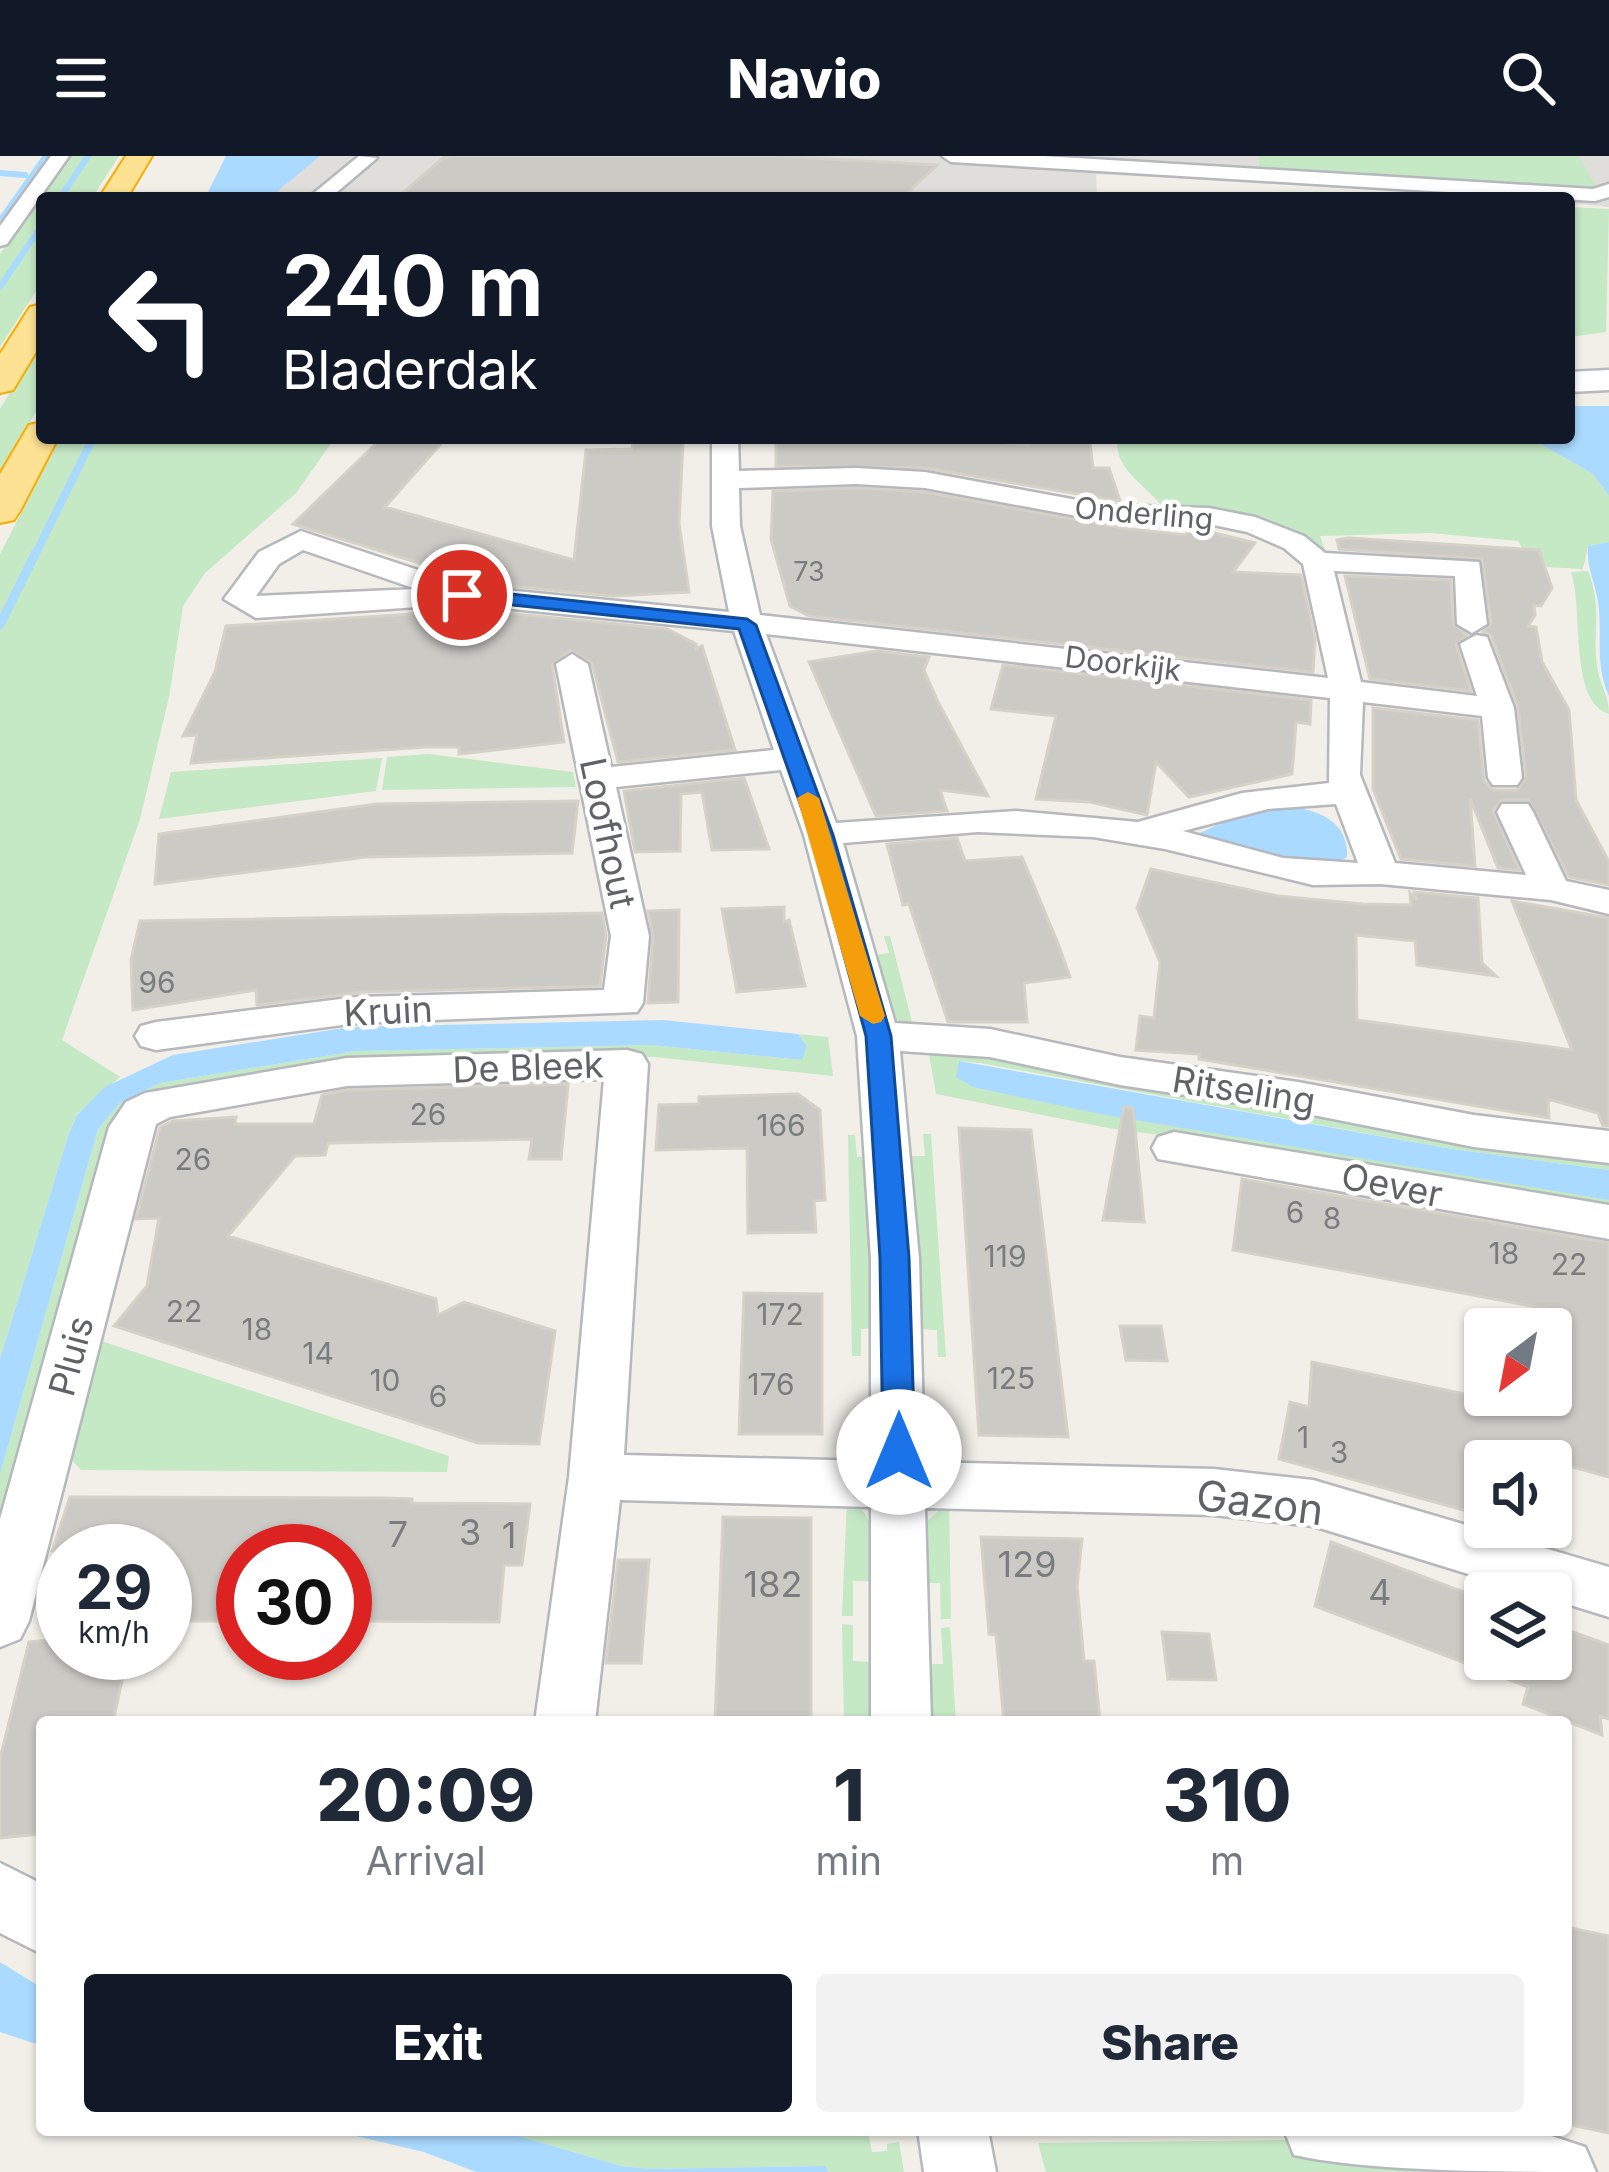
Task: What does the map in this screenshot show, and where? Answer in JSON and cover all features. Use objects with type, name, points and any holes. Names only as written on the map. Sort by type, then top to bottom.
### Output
[{"type":"highway","points":[[117,192],[139,156]]},
{"type":"highway","points":[[0,382],[36,324]]},
{"type":"highway","points":[[0,511],[36,444]]},
{"type":"street","points":[[0,240],[60,156]]},
{"type":"street","points":[[951,156],[1249,182],[1515,192]]},
{"type":"street","points":[[326,192],[368,158]]},
{"type":"street","points":[[1064,183],[1070,163]]},
{"type":"street","points":[[1575,194],[1609,190]]},
{"type":"street","points":[[1575,382],[1609,380]]},
{"type":"street","points":[[724,444],[726,526],[747,625],[822,835],[878,1036],[895,1258],[901,1716]]},
{"type":"street","name":"Onderling","points":[[724,481],[856,476],[925,480],[1104,513],[1209,516],[1273,531],[1317,561]]},
{"type":"street","points":[[301,540],[462,595],[256,609],[239,599],[275,552],[301,540]]},
{"type":"street","points":[[1380,873],[1343,775],[1347,689],[1317,561],[1469,568],[1474,634],[1498,708],[1510,795],[1551,889]]},
{"type":"street","name":"Doorkijk","points":[[462,595],[969,645],[1498,708]]},
{"type":"street","name":"Loofhout","points":[[572,664],[630,936],[623,1003]]},
{"type":"street","points":[[594,779],[793,758]]},
{"type":"street","points":[[1140,832],[1252,799],[1347,794]]},
{"type":"street","points":[[822,835],[944,819],[1067,822],[1140,832],[1301,875],[1343,878],[1380,873],[1551,889],[1609,902]]},
{"type":"street","name":"Kruin","points":[[156,1036],[357,1010],[623,1003]]},
{"type":"street","name":"Ritseling","points":[[878,1036],[967,1040],[1474,1131],[1609,1147]]},
{"type":"street","name":"De Bleek","points":[[160,1104],[346,1072],[627,1064],[596,1477],[566,1716]]},
{"type":"street","name":"Pluis","points":[[0,1622],[131,1127],[142,1113],[160,1104]]},
{"type":"street","name":"Oever","points":[[1174,1148],[1609,1222]]},
{"type":"street","points":[[596,1477],[899,1485]]},
{"type":"street","name":"Gazon","points":[[899,1485],[1214,1492],[1313,1503],[1609,1592]]},
{"type":"street","points":[[0,1895],[36,1918]]},
{"type":"street","points":[[954,2136],[960,2172]]},
{"type":"street","points":[[1374,2136],[1430,2142],[1560,2172]]},
{"type":"shaded area","points":[[253,156],[1609,156],[1609,207],[1575,204],[1575,192],[1451,192],[1096,174],[1097,192],[233,192]]},
{"type":"green space","points":[[70,156],[119,156],[96,192],[44,192]]},
{"type":"green space","points":[[1259,156],[1579,156],[1596,187],[1259,170]]},
{"type":"green space","points":[[36,204],[36,291],[0,347],[0,254]]},
{"type":"green space","points":[[1575,207],[1609,209],[1606,332],[1575,336]]},
{"type":"green space","points":[[36,349],[36,412],[0,476],[0,409]]},
{"type":"green space","points":[[57,444],[331,444],[296,493],[205,573],[183,606],[169,697],[140,819],[62,1040],[120,1077],[77,1114],[0,1359],[0,554]]},
{"type":"green space","points":[[1118,444],[1540,444],[1593,474],[1609,496],[1609,542],[1588,546],[1583,569],[1547,567],[1539,550],[1523,549],[1518,541],[1430,533],[1320,536],[1327,556],[1273,524],[1166,512],[1126,469]]},
{"type":"green space","points":[[1588,571],[1596,609],[1597,667],[1609,714],[1596,706],[1582,673],[1571,572]]},
{"type":"green space","points":[[429,754],[573,772],[576,787],[382,790],[387,757]]},
{"type":"green space","points":[[382,758],[376,791],[159,819],[171,772]]},
{"type":"green space","points":[[884,936],[890,936],[914,1030],[892,1017],[875,955],[889,953]]},
{"type":"green space","points":[[798,1034],[828,1037],[833,1076],[655,1057],[355,1063],[156,1097],[0,1557],[0,1474],[98,1129],[120,1103],[160,1083],[356,1051],[652,1045],[801,1060],[807,1046]]},
{"type":"green space","points":[[927,1043],[1609,1157],[1609,1170],[1452,1149],[959,1061],[957,1076],[973,1087],[1609,1200],[1609,1211],[1255,1148],[1108,1128],[936,1094]]},
{"type":"green space","points":[[923,1134],[931,1134],[946,1357],[938,1357],[937,1330],[920,1329],[910,1156],[925,1156]]},
{"type":"green space","points":[[848,1135],[855,1135],[857,1157],[872,1157],[878,1328],[861,1329],[861,1356],[852,1356]]},
{"type":"green space","points":[[86,1336],[449,1456],[447,1472],[81,1470],[57,1444]]},
{"type":"green space","points":[[847,1498],[865,1514],[873,1545],[873,1581],[853,1581],[853,1616],[842,1616]]},
{"type":"green space","points":[[949,1501],[951,1619],[941,1619],[940,1583],[920,1583],[923,1525]]},
{"type":"green space","points":[[842,1624],[853,1625],[853,1661],[873,1662],[875,1716],[844,1716]]},
{"type":"green space","points":[[950,1627],[956,1716],[925,1716],[923,1664],[943,1664],[941,1628]]},
{"type":"green space","points":[[518,2136],[869,2136],[872,2152],[887,2151],[887,2144],[899,2142],[904,2172],[829,2172],[823,2166],[621,2166]]},
{"type":"green space","points":[[1285,2140],[1332,2148],[1333,2156],[1431,2172],[1046,2172],[1038,2143]]},
{"type":"water","points":[[226,156],[320,156],[276,192],[208,192]]},
{"type":"water","points":[[1575,406],[1609,406],[1609,496],[1593,474],[1540,444],[1575,444]]},
{"type":"water","points":[[1609,542],[1609,696],[1602,672],[1598,602],[1588,546]]},
{"type":"water","points":[[1281,806],[1328,818],[1342,834],[1347,857],[1334,862],[1295,861],[1198,834],[1236,816]]},
{"type":"water","points":[[663,1020],[798,1034],[807,1046],[802,1060],[652,1045],[356,1051],[160,1083],[120,1103],[98,1129],[0,1474],[0,1359],[69,1133],[77,1115],[105,1087],[173,1055],[350,1027]]},
{"type":"water","points":[[959,1061],[1452,1149],[1609,1170],[1609,1200],[1100,1114],[973,1087],[956,1077]]},
{"type":"water","points":[[0,1962],[36,1984],[36,2044],[0,2032]]},
{"type":"water","points":[[356,2136],[518,2136],[621,2166],[824,2166],[829,2172],[476,2172],[424,2152]]},
{"type":"building","points":[[775,156],[937,165],[908,192],[404,192],[443,158]]},
{"type":"building","points":[[376,444],[441,444],[385,507],[574,560],[586,450],[683,444],[679,523],[689,592],[613,596],[487,584],[293,524]]},
{"type":"building","points":[[776,444],[1090,444],[1093,468],[1109,468],[1120,501],[925,468],[776,466]]},
{"type":"building","points":[[773,491],[924,492],[1129,529],[1185,535],[1194,528],[1255,543],[1233,572],[1301,575],[1315,639],[1313,672],[809,616],[790,606],[771,539]]},
{"type":"building","points":[[1337,540],[1539,550],[1552,588],[1541,606],[1534,605],[1535,615],[1528,626],[1536,627],[1542,662],[1569,710],[1576,800],[1609,862],[1609,885],[1569,877],[1528,800],[1502,800],[1493,810],[1519,870],[1498,868],[1470,798],[1475,866],[1401,859],[1373,789],[1373,708],[1478,720],[1484,781],[1493,790],[1517,790],[1526,777],[1518,707],[1491,635],[1483,632],[1491,623],[1482,559],[1339,549]]},
{"type":"building","points":[[1345,576],[1451,580],[1453,624],[1467,635],[1456,645],[1471,691],[1370,679]]},
{"type":"building","points":[[474,610],[667,629],[696,644],[696,649],[702,646],[735,750],[618,762],[592,663],[570,650],[552,665],[564,742],[459,754],[459,747],[425,747],[191,763],[197,735],[183,736],[215,672],[226,626]]},
{"type":"building","points":[[877,651],[929,657],[924,670],[988,796],[940,790],[947,811],[876,816],[809,662]]},
{"type":"building","points":[[1003,665],[1311,700],[1310,724],[1296,722],[1292,774],[1189,797],[1156,762],[1147,815],[1090,802],[1036,799],[1056,716],[991,709]]},
{"type":"building","points":[[744,778],[769,849],[712,850],[702,792],[681,794],[680,851],[635,852],[624,791]]},
{"type":"building","points":[[578,801],[572,853],[366,857],[155,884],[159,834],[377,804]]},
{"type":"building","points":[[957,838],[965,861],[1022,857],[1059,946],[1070,977],[1024,983],[1027,1022],[948,1022],[909,904],[903,905],[887,844]]},
{"type":"building","points":[[1151,869],[1278,896],[1362,904],[1411,905],[1410,893],[1417,900],[1414,892],[1478,898],[1482,963],[1496,976],[1417,965],[1415,941],[1356,935],[1357,1020],[1572,1050],[1512,901],[1609,918],[1609,1126],[1603,1126],[1598,1113],[1548,1099],[1549,1118],[1199,1059],[1199,1054],[1136,1050],[1140,1016],[1154,1018],[1160,962],[1137,908]]},
{"type":"building","points":[[784,907],[784,922],[789,920],[805,986],[737,992],[722,909]]},
{"type":"building","points":[[679,910],[678,1002],[648,1003],[653,936],[648,911]]},
{"type":"building","points":[[602,913],[606,936],[600,986],[363,992],[257,1005],[256,990],[133,1010],[131,960],[140,921]]},
{"type":"building","points":[[568,1084],[561,1159],[529,1159],[532,1139],[328,1143],[325,1155],[295,1156],[228,1236],[436,1299],[438,1315],[464,1302],[555,1331],[539,1444],[478,1443],[114,1326],[147,1286],[159,1218],[136,1219],[160,1127],[173,1121],[236,1117],[235,1124],[314,1124],[322,1095],[347,1090]]},
{"type":"building","points":[[798,1094],[820,1110],[825,1200],[814,1201],[816,1232],[748,1233],[747,1148],[656,1150],[659,1105],[699,1104],[699,1097]]},
{"type":"building","points":[[1124,1107],[1133,1108],[1144,1222],[1103,1220]]},
{"type":"building","points":[[959,1128],[1031,1130],[1068,1437],[979,1435]]},
{"type":"building","points":[[1242,1179],[1609,1243],[1609,1477],[1572,1467],[1572,1440],[1464,1440],[1464,1510],[1279,1459],[1290,1402],[1309,1407],[1312,1362],[1464,1394],[1464,1416],[1572,1416],[1572,1308],[1542,1308],[1233,1250]]},
{"type":"building","points":[[744,1293],[822,1294],[822,1434],[739,1434]]},
{"type":"building","points":[[1120,1326],[1161,1326],[1167,1361],[1126,1360]]},
{"type":"building","points":[[70,1497],[382,1498],[412,1499],[412,1503],[530,1504],[522,1565],[504,1565],[499,1622],[372,1621],[372,1524],[216,1524],[216,1621],[192,1621],[192,1524],[61,1524]]},
{"type":"building","points":[[723,1517],[811,1518],[811,1716],[715,1716]]},
{"type":"building","points":[[981,1537],[1082,1539],[1077,1586],[1084,1661],[1094,1661],[1099,1716],[1003,1716],[996,1635],[989,1634]]},
{"type":"building","points":[[1331,1542],[1464,1592],[1464,1663],[1315,1606]]},
{"type":"building","points":[[618,1560],[649,1560],[641,1663],[606,1663]]},
{"type":"building","points":[[1162,1632],[1209,1634],[1216,1680],[1168,1679]]},
{"type":"building","points":[[1572,1632],[1609,1645],[1609,1719],[1600,1716],[1602,1735],[1572,1723],[1572,1716],[1554,1716],[1523,1704],[1528,1687],[1510,1680],[1572,1680]]},
{"type":"building","points":[[36,1641],[36,1680],[122,1680],[114,1716],[36,1716],[36,1835],[0,1838],[0,1759],[29,1642]]},
{"type":"building","points":[[1572,1928],[1609,1936],[1609,2133],[1572,2125]]},
{"type":"waterway","points":[[2,218],[46,156]]},
{"type":"waterway","points":[[64,192],[88,156]]},
{"type":"waterway","points":[[0,173],[25,175]]},
{"type":"waterway","points":[[0,287],[36,234]]},
{"type":"waterway","points":[[34,557],[90,444]]},
{"type":"waterway","points":[[0,625],[35,554]]},
{"type":"slow traffic","points":[[808,798],[873,1016]]},
{"type":"route","points":[[462,595],[747,625],[822,835],[878,1036],[895,1258],[899,1452]]}]
